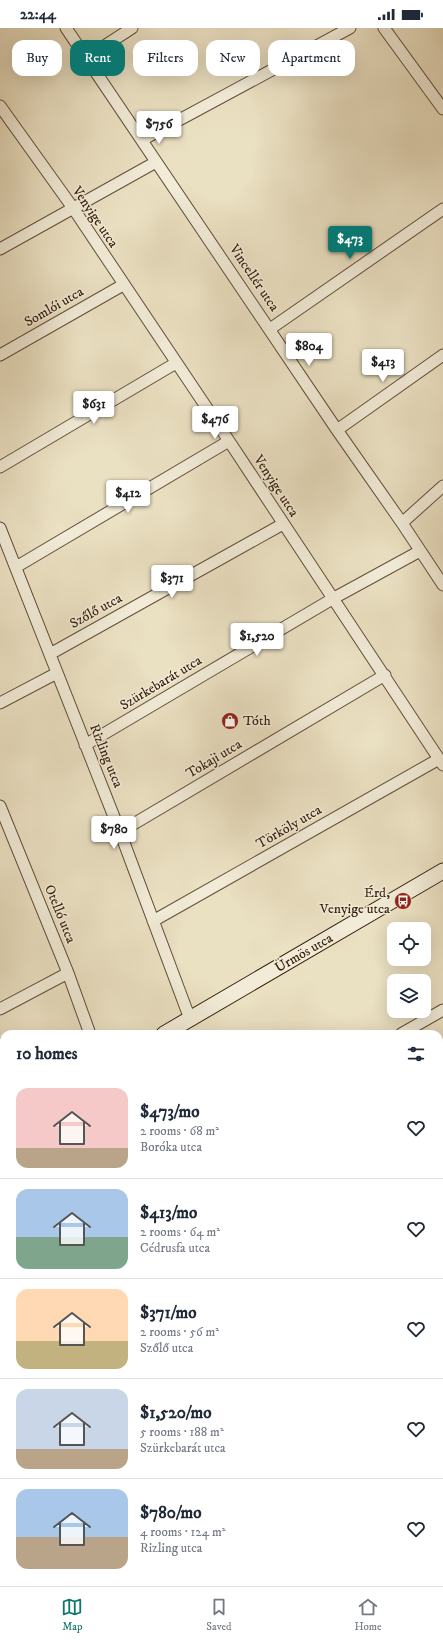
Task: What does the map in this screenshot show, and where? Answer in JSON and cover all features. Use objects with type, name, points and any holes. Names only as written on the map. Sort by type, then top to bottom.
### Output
[{"type":"street","name":"Vincellér utca","points":[[66,28],[74,40]]},
{"type":"street","points":[[114,40],[132,28]]},
{"type":"street","points":[[142,140],[350,28]]},
{"type":"street","points":[[384,28],[443,109]]},
{"type":"street","name":"Vincellér utca","points":[[98,76],[443,585]]},
{"type":"street","name":"Venyige utca","points":[[0,106],[73,208],[123,285],[334,598],[441,762]]},
{"type":"street","points":[[0,249],[156,162]]},
{"type":"street","points":[[270,329],[443,209]]},
{"type":"street","name":"Somlói utca","points":[[0,355],[123,285]]},
{"type":"street","points":[[337,430],[443,355]]},
{"type":"street","points":[[0,467],[176,363]]},
{"type":"street","points":[[16,567],[229,441]]},
{"type":"street","points":[[402,523],[443,486]]},
{"type":"street","name":"Szőlő utca","points":[[50,654],[283,524]]},
{"type":"street","name":"Rizling utca","points":[[0,528],[120,832],[190,1019]]},
{"type":"street","name":"Szürkebarát utca","points":[[85,745],[334,598],[420,551]]},
{"type":"street","points":[[0,704],[57,673]]},
{"type":"street","name":"Tokaji utca","points":[[120,832],[384,675]]},
{"type":"street","name":"Törköly utca","points":[[153,921],[441,762]]},
{"type":"street","name":"Otelló utca","points":[[0,806],[68,973],[89,1030]]},
{"type":"street","name":"Ürmös utca","points":[[171,1030],[443,871]]},
{"type":"street","points":[[0,1009],[68,973]]},
{"type":"street","points":[[408,1030],[443,1010]]},
{"type":"place","name":"Tóth","points":[[230,721]]},
{"type":"place","name":"Érd, Venyige utca","points":[[403,901]]}]
